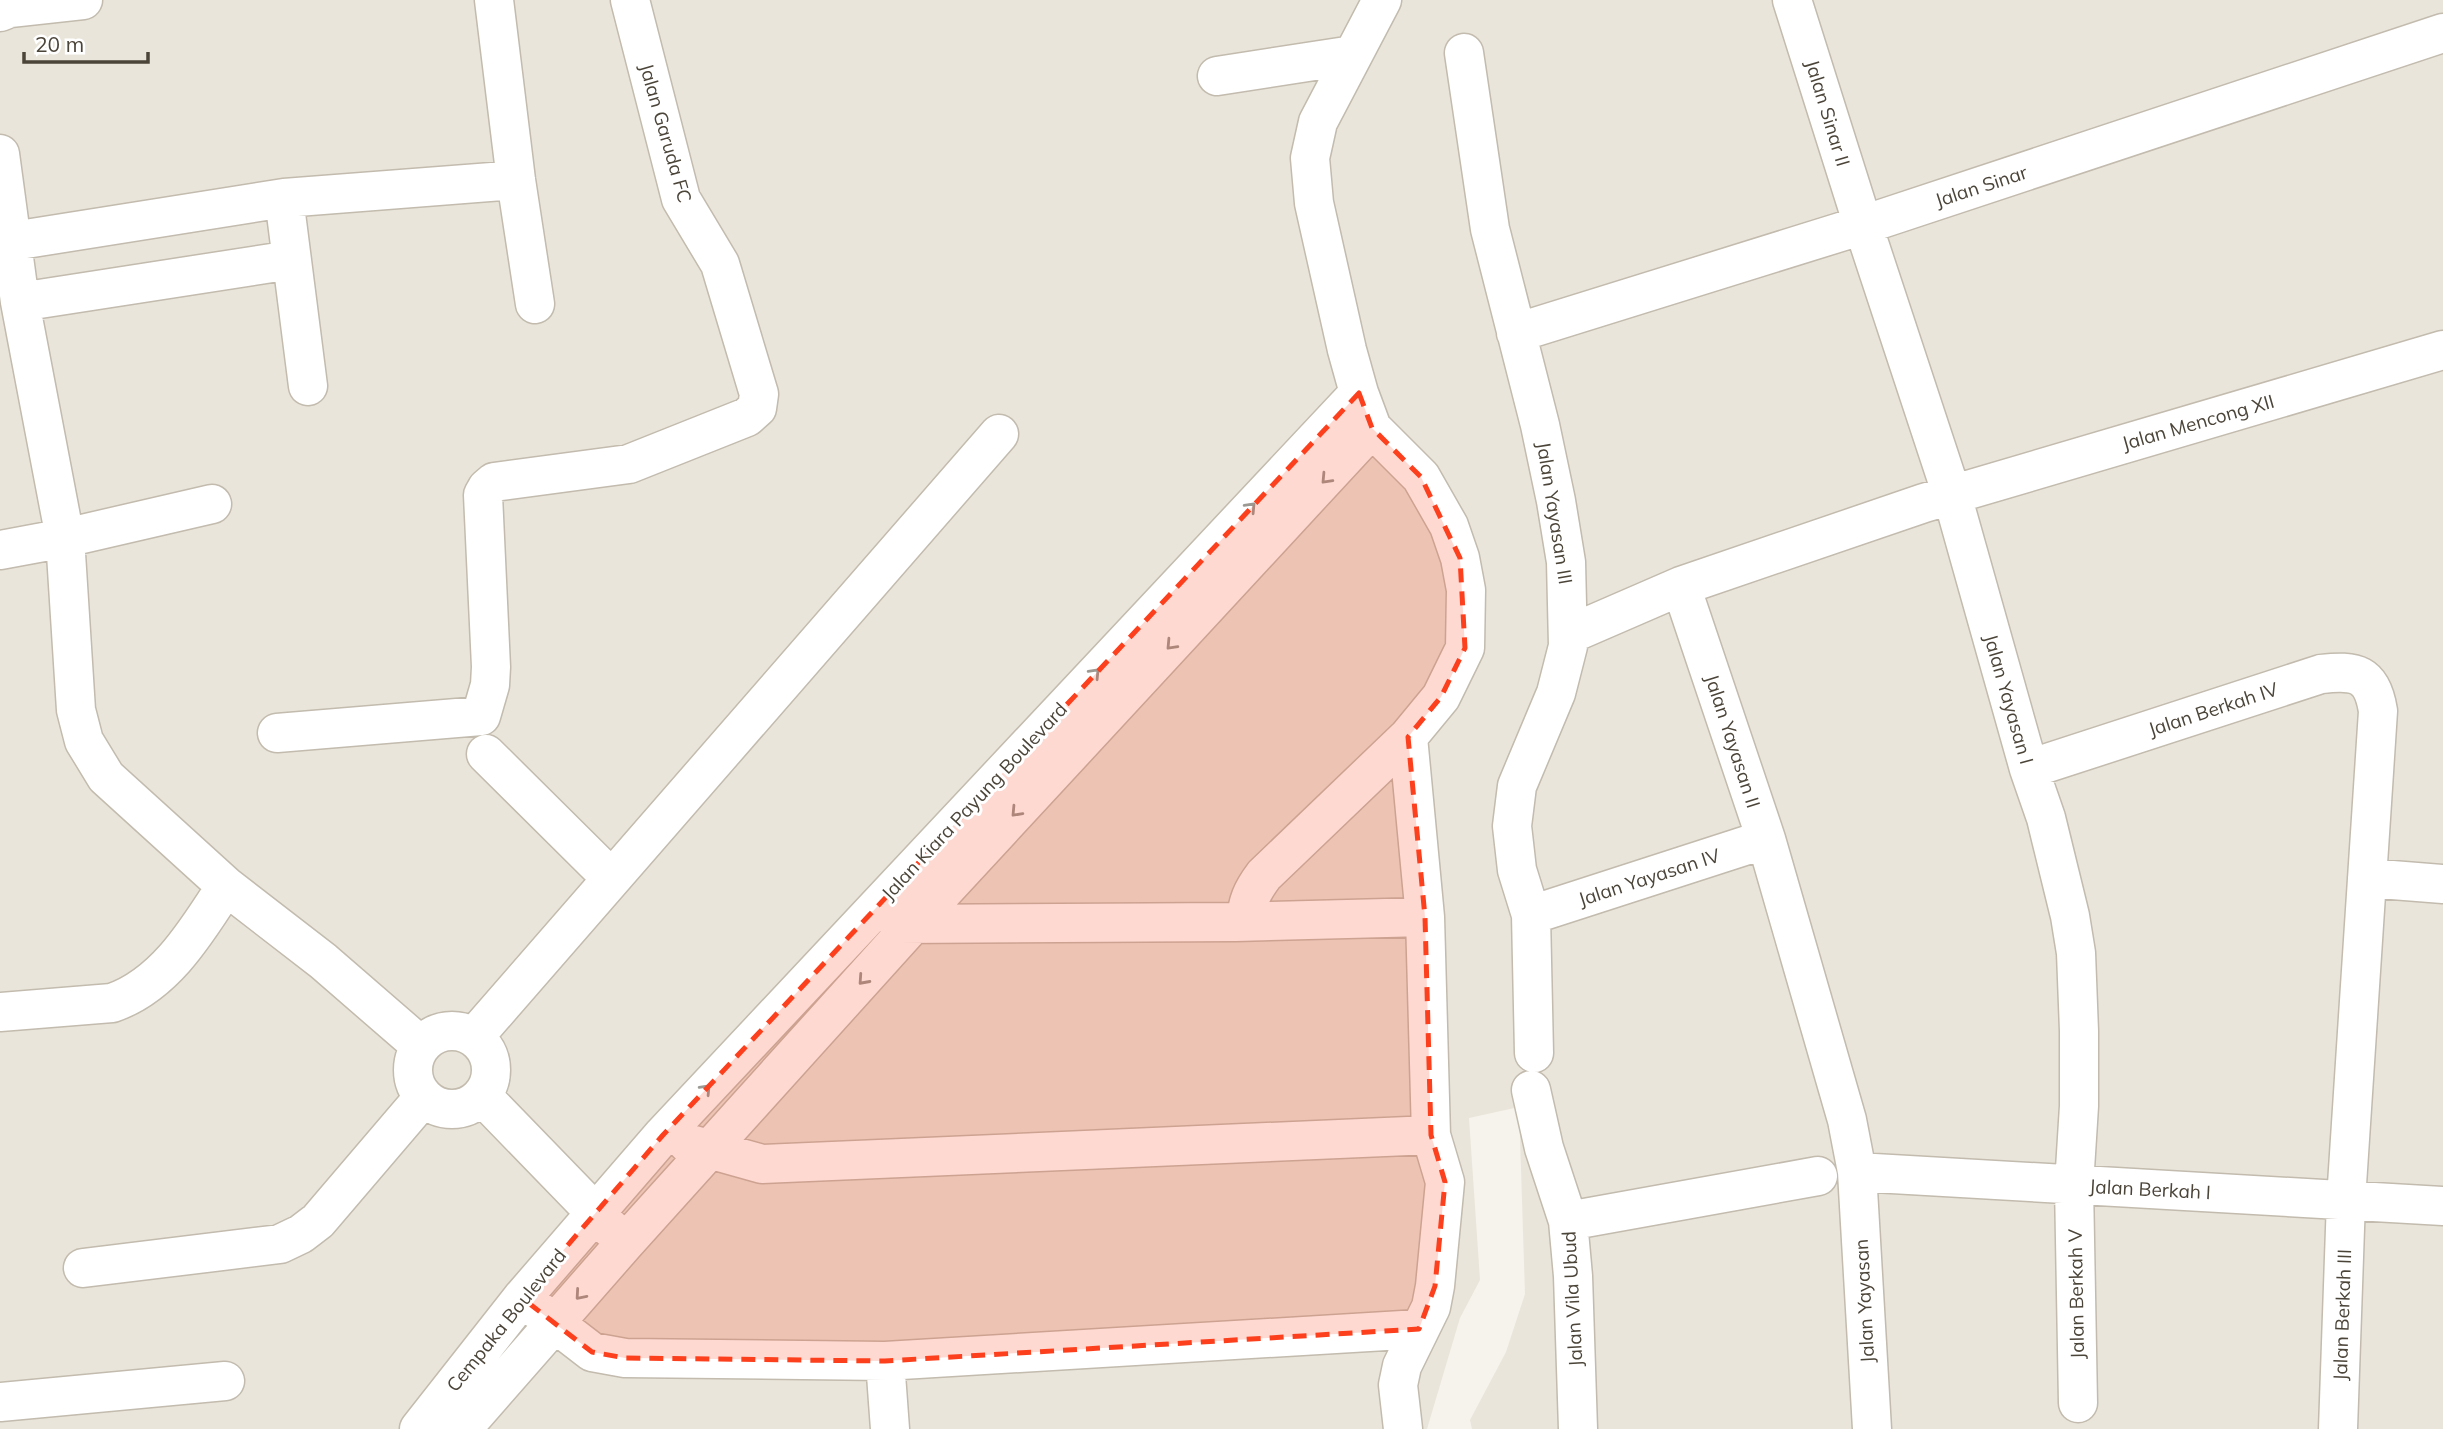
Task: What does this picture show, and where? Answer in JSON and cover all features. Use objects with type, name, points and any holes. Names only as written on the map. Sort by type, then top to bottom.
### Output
[{"type":"street","points":[[0,12],[10,8],[83,0]]},
{"type":"street","points":[[494,0],[516,180],[535,304]]},
{"type":"street","name":"Jalan Garuda FC","points":[[277,733],[481,716],[490,685],[491,667],[483,495],[487,488],[494,482],[629,464],[747,418],[757,408],[759,394],[720,264],[681,199],[631,0]]},
{"type":"street","points":[[1246,922],[1247,905],[1252,890],[1408,737],[1441,696],[1465,648],[1466,590],[1461,558],[1449,526],[1421,477],[1372,428],[1359,393],[1314,203],[1310,158],[1318,122],[1382,0]]},
{"type":"street","name":"Jalan Sinar II","points":[[1792,0],[1863,225]]},
{"type":"street","name":"Jalan Sinar","points":[[1516,332],[1863,225],[2443,33]]},
{"type":"street","name":"Jalan Yayasan III","points":[[1464,53],[1490,229],[1556,501],[1566,562],[1567,646],[1556,693],[1517,786],[1512,826],[1517,870],[1531,915],[1532,1071]]},
{"type":"street","points":[[1217,76],[1353,55]]},
{"type":"street","points":[[0,154],[20,302],[65,538],[76,710],[84,741],[106,777],[226,886],[323,961],[421,1045]]},
{"type":"street","points":[[13,241],[284,198],[516,180]]},
{"type":"street","points":[[284,198],[308,386]]},
{"type":"street","name":"Jalan Yayasan I","points":[[1863,225],[1952,495],[2058,864],[2076,953],[2079,1106],[2074,1185]]},
{"type":"street","points":[[20,302],[291,260]]},
{"type":"street","name":"Jalan Mencong XII","points":[[1952,495],[2443,350]]},
{"type":"street","name":"Jalan Kiara Payung Boulevard","points":[[594,1212],[862,921],[1359,393]]},
{"type":"street","name":"Jalan Kiara Payung Boulevard","points":[[462,1429],[625,1243],[912,925],[1372,428]]},
{"type":"street","points":[[474,1037],[999,434]]},
{"type":"street","points":[[1568,635],[1681,586],[1952,495]]},
{"type":"street","points":[[0,550],[212,504]]},
{"type":"street","name":"Jalan Yayasan II","points":[[1681,586],[1766,839],[1847,1120],[1857,1172]]},
{"type":"street","name":"Jalan Berkah IV","points":[[2029,769],[2321,674],[2345,672],[2364,678],[2375,692],[2378,711]]},
{"type":"street","name":"Jalan Berkah III","points":[[2338,1429],[2346,1200],[2378,711]]},
{"type":"street","points":[[1403,1429],[1398,1385],[1402,1366],[1431,1307],[1445,1182],[1431,1135],[1424,917],[1408,737]]},
{"type":"street","points":[[486,754],[611,878]]},
{"type":"street","name":"Jalan Yayasan IV","points":[[1531,915],[1766,839]]},
{"type":"street","points":[[2367,878],[2443,884]]},
{"type":"street","points":[[0,1012],[112,1003],[130,997],[151,983],[197,931],[226,886]]},
{"type":"street","points":[[862,921],[912,925],[1246,922],[1424,917]]},
{"type":"street","points":[[455,1031],[474,1037],[488,1054],[491,1076],[482,1096],[464,1108],[442,1109],[423,1098],[414,1082],[413,1062],[421,1045],[436,1034],[455,1031]]},
{"type":"street","name":"Jalan Vila Ubud","points":[[1532,1071],[1544,1149],[1568,1221],[1573,1276],[1578,1429]]},
{"type":"street","points":[[482,1096],[625,1243]]},
{"type":"street","points":[[83,1268],[280,1244],[301,1234],[318,1221],[423,1098]]},
{"type":"street","points":[[663,1135],[709,1151],[762,1164],[1431,1135]]},
{"type":"street","name":"Jalan Berkah I","points":[[1857,1172],[2443,1206]]},
{"type":"street","name":"Jalan Yayasan","points":[[1857,1172],[1872,1429]]},
{"type":"street","points":[[1568,1221],[1818,1175]]},
{"type":"street","name":"Jalan Berkah V","points":[[2074,1185],[2078,1403]]},
{"type":"street","name":"Cempaka Boulevard","points":[[419,1429],[594,1212]]},
{"type":"street","points":[[522,1298],[592,1352],[625,1358],[885,1361],[1419,1329]]},
{"type":"street","points":[[885,1361],[890,1429]]},
{"type":"street","points":[[0,1402],[225,1381]]},
{"type":"highlighted area","points":[[1359,393],[1372,428],[1421,477],[1460,558],[1465,648],[1441,697],[1408,737],[1425,917],[1431,1135],[1445,1182],[1435,1286],[1419,1329],[885,1361],[625,1358],[592,1352],[522,1298],[663,1135]]},
{"type":"shaded area","points":[[0,0],[2443,0],[2443,1429],[1472,1429],[1470,1420],[1506,1352],[1525,1294],[1519,1107],[1469,1118],[1480,1280],[1460,1318],[1427,1429],[0,1429]]}]
